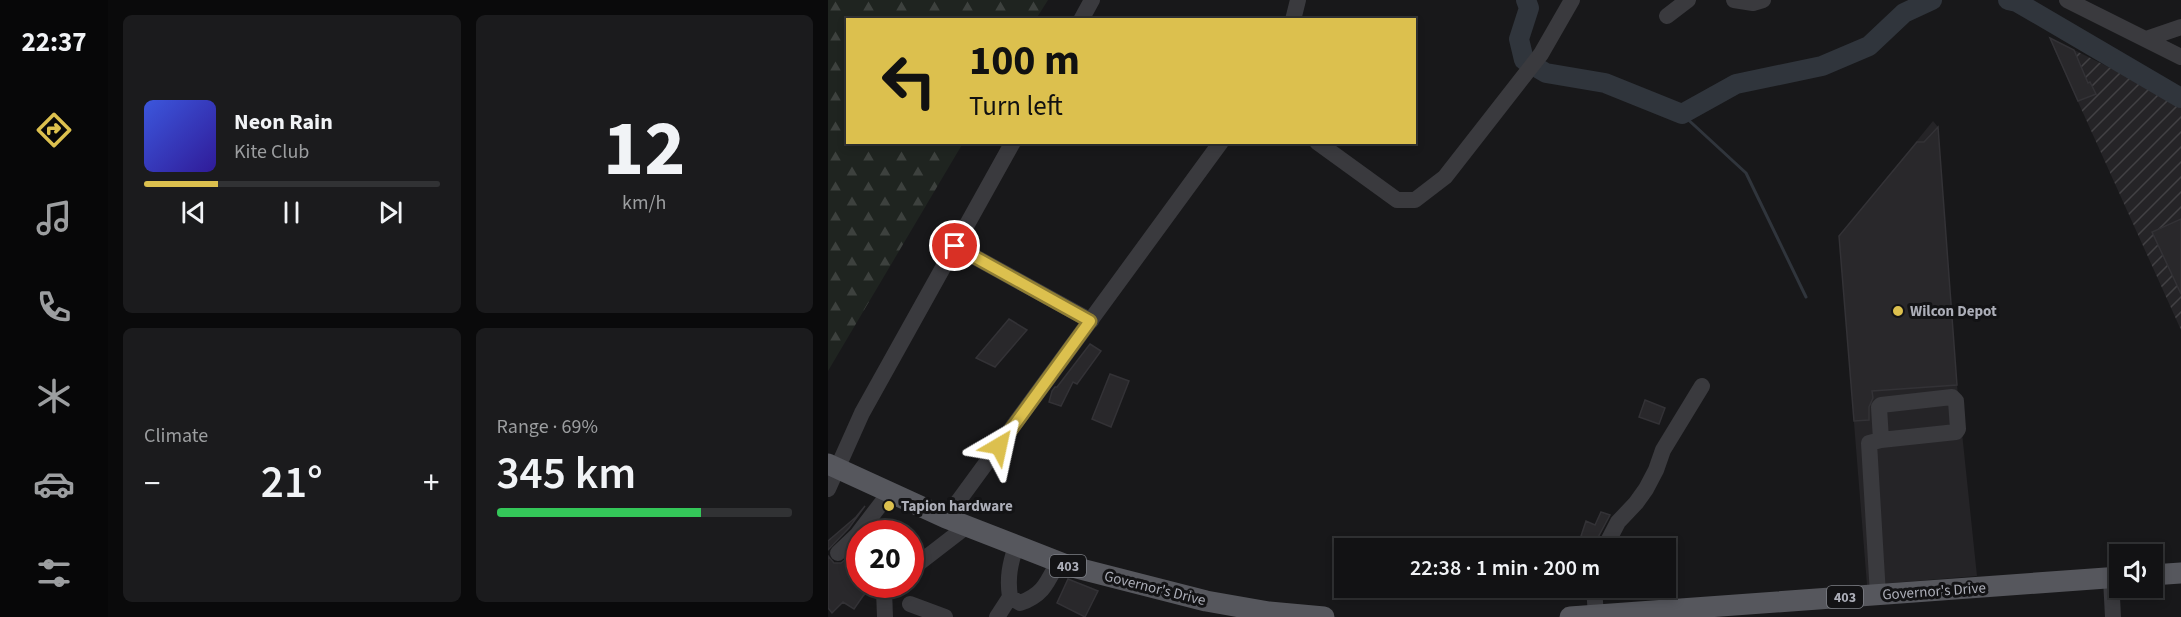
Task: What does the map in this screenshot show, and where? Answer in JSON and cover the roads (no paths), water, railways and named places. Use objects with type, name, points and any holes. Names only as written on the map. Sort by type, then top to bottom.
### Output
[{"type":"main road","name":"Governor's Drive","points":[[831,464],[946,518],[1058,562],[1123,581],[1206,601],[1293,616],[1324,617]]},
{"type":"main road","points":[[2163,574],[2181,573]]},
{"type":"main road","name":"Governor's Drive","points":[[1569,617],[2109,578]]},
{"type":"street","points":[[1083,18],[1092,0]]},
{"type":"street","points":[[1294,18],[1298,0]]},
{"type":"street","points":[[1320,144],[1397,200],[1415,200],[1445,177],[1541,54],[1572,0]]},
{"type":"street","points":[[1667,16],[1688,0]]},
{"type":"street","points":[[1734,0],[1753,3],[1762,0]]},
{"type":"street","points":[[2067,0],[2181,57]]},
{"type":"street","points":[[2146,39],[2181,27]]},
{"type":"street","points":[[828,489],[831,464],[862,413],[1012,144]]},
{"type":"street","points":[[946,518],[1220,144]]},
{"type":"street","points":[[955,246],[1090,321]]},
{"type":"street","points":[[1610,538],[1618,522],[1646,489],[1663,450],[1702,386]]},
{"type":"street","points":[[1878,595],[1869,443],[1956,432],[1958,429],[1954,399],[1952,397],[1881,405],[1879,407],[1881,440]]},
{"type":"street","points":[[838,553],[857,535],[890,492]]},
{"type":"street","points":[[924,559],[967,526]]},
{"type":"street","points":[[1014,606],[1009,568],[1016,546]]},
{"type":"street","points":[[997,617],[1014,606],[1035,598],[1047,583],[1058,562]]},
{"type":"street","points":[[884,598],[885,617]]},
{"type":"street","points":[[1595,598],[1596,615]]},
{"type":"street","points":[[2113,617],[2114,598]]},
{"type":"street","points":[[910,604],[945,617]]},
{"type":"waterway","points":[[1526,0],[1529,8],[1519,39],[1524,60],[1546,73],[1605,83],[1682,114],[1736,84],[1822,66],[1869,46],[1904,13],[1932,0]]},
{"type":"waterway","points":[[2008,0],[2017,2],[2181,98]]},
{"type":"waterway","points":[[1682,114],[1746,173],[1806,297]]},
{"type":"place","name":"Wilcon Depot","points":[[1898,311]]},
{"type":"place","name":"Tapion hardware","points":[[889,506]]}]
